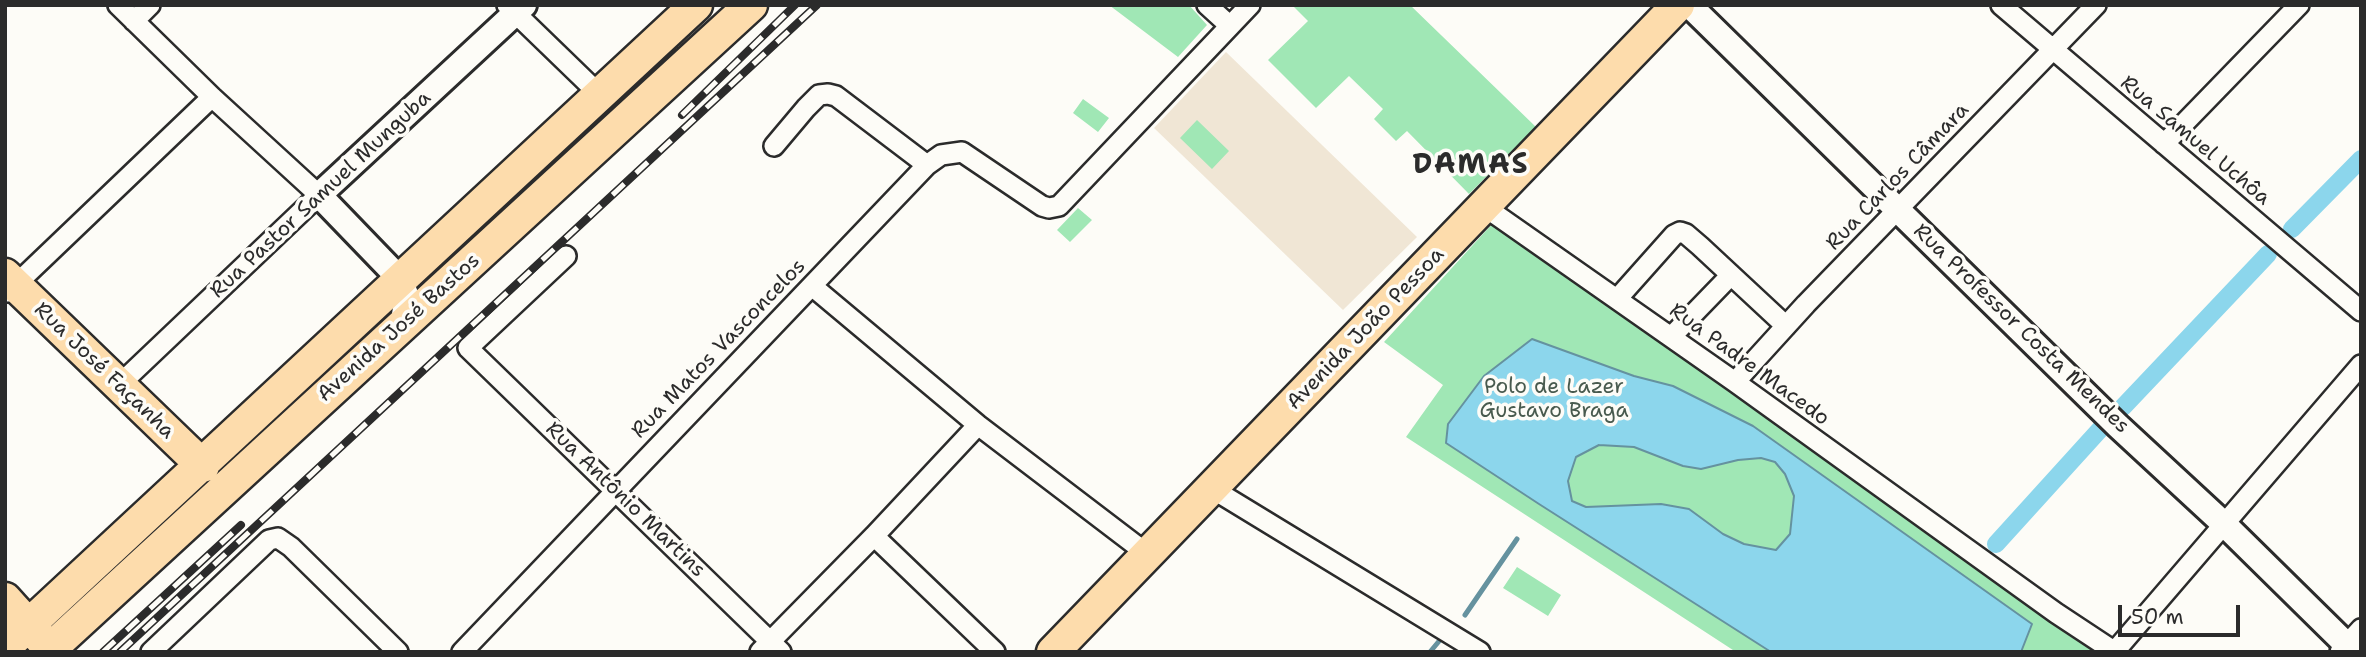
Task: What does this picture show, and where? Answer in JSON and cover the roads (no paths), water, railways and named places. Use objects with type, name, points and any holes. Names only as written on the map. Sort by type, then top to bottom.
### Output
[{"type":"main road","name":"Avenida José Bastos","points":[[5,647],[696,5]]},
{"type":"main road","name":"Avenida José Bastos","points":[[49,650],[751,5]]},
{"type":"main road","name":"Avenida João Pessoa","points":[[1053,652],[1678,5]]},
{"type":"main road","name":"Rua José Façanha","points":[[9,285],[202,466]]},
{"type":"main road","points":[[5,600],[49,650]]},
{"type":"street","points":[[118,5],[212,97],[319,195],[400,279],[407,297],[402,326]]},
{"type":"street","points":[[134,21],[150,5]]},
{"type":"street","points":[[1208,5],[1230,26],[1250,5]]},
{"type":"street","name":"Rua Professor Costa Mendes","points":[[1689,5],[2111,418],[2351,644]]},
{"type":"street","name":"Rua Samuel Uchôa","points":[[2001,5],[2361,311]]},
{"type":"street","name":"Rua Carlos Câmara","points":[[1735,382],[1898,208],[2096,5]]},
{"type":"street","points":[[2164,144],[2299,5]]},
{"type":"street","points":[[516,8],[599,94]]},
{"type":"street","name":"Rua Pastor Samuel Munguba","points":[[118,386],[516,8]]},
{"type":"street","name":"Rua Matos Vasconcelos","points":[[462,652],[927,165],[941,155],[962,152],[1042,206],[1059,206],[1230,26]]},
{"type":"street","points":[[774,146],[819,95],[828,94],[836,96],[927,165]]},
{"type":"street","points":[[9,285],[212,97]]},
{"type":"street","name":"Rua Padre Macedo","points":[[1485,207],[1735,382],[2056,613],[2115,652]]},
{"type":"street","points":[[1617,299],[1674,235],[1680,232],[1700,246],[1786,326]]},
{"type":"street","name":"Rua Antônio Martins","points":[[566,257],[468,348],[615,489],[770,648]]},
{"type":"street","points":[[1671,337],[1731,275]]},
{"type":"street","points":[[812,285],[978,425],[1146,553]]},
{"type":"street","points":[[2115,652],[2361,365]]},
{"type":"street","points":[[770,648],[978,425]]},
{"type":"street","points":[[1211,488],[1480,652]]},
{"type":"street","points":[[874,536],[995,652]]},
{"type":"street","points":[[151,652],[269,540],[282,540],[398,652]]},
{"type":"water","points":[[1532,339],[1634,376],[1673,386],[1753,426],[2032,624],[2021,652],[1771,652],[1446,443],[1448,424],[1484,376]],"holes":[[[1599,445],[1634,447],[1683,466],[1701,469],[1738,460],[1761,458],[1775,462],[1785,474],[1794,496],[1790,534],[1776,550],[1744,544],[1723,534],[1689,509],[1661,504],[1586,507],[1572,501],[1568,481],[1576,457]]]},
{"type":"waterway","points":[[2292,229],[2361,159]]},
{"type":"waterway","points":[[2123,407],[2268,254]]},
{"type":"waterway","points":[[1996,544],[2104,425]]},
{"type":"waterway","points":[[1465,615],[1517,539]]},
{"type":"waterway","points":[[1430,652],[1440,640]]},
{"type":"railway","points":[[682,115],[795,5]]},
{"type":"railway","points":[[120,652],[817,5]]},
{"type":"railway","points":[[103,652],[241,525]]},
{"type":"district","name":"DAMAS","points":[[1471,166]]},
{"type":"park label","name":"Polo de Lazer Gustavo Braga","points":[[1554,400]]}]
